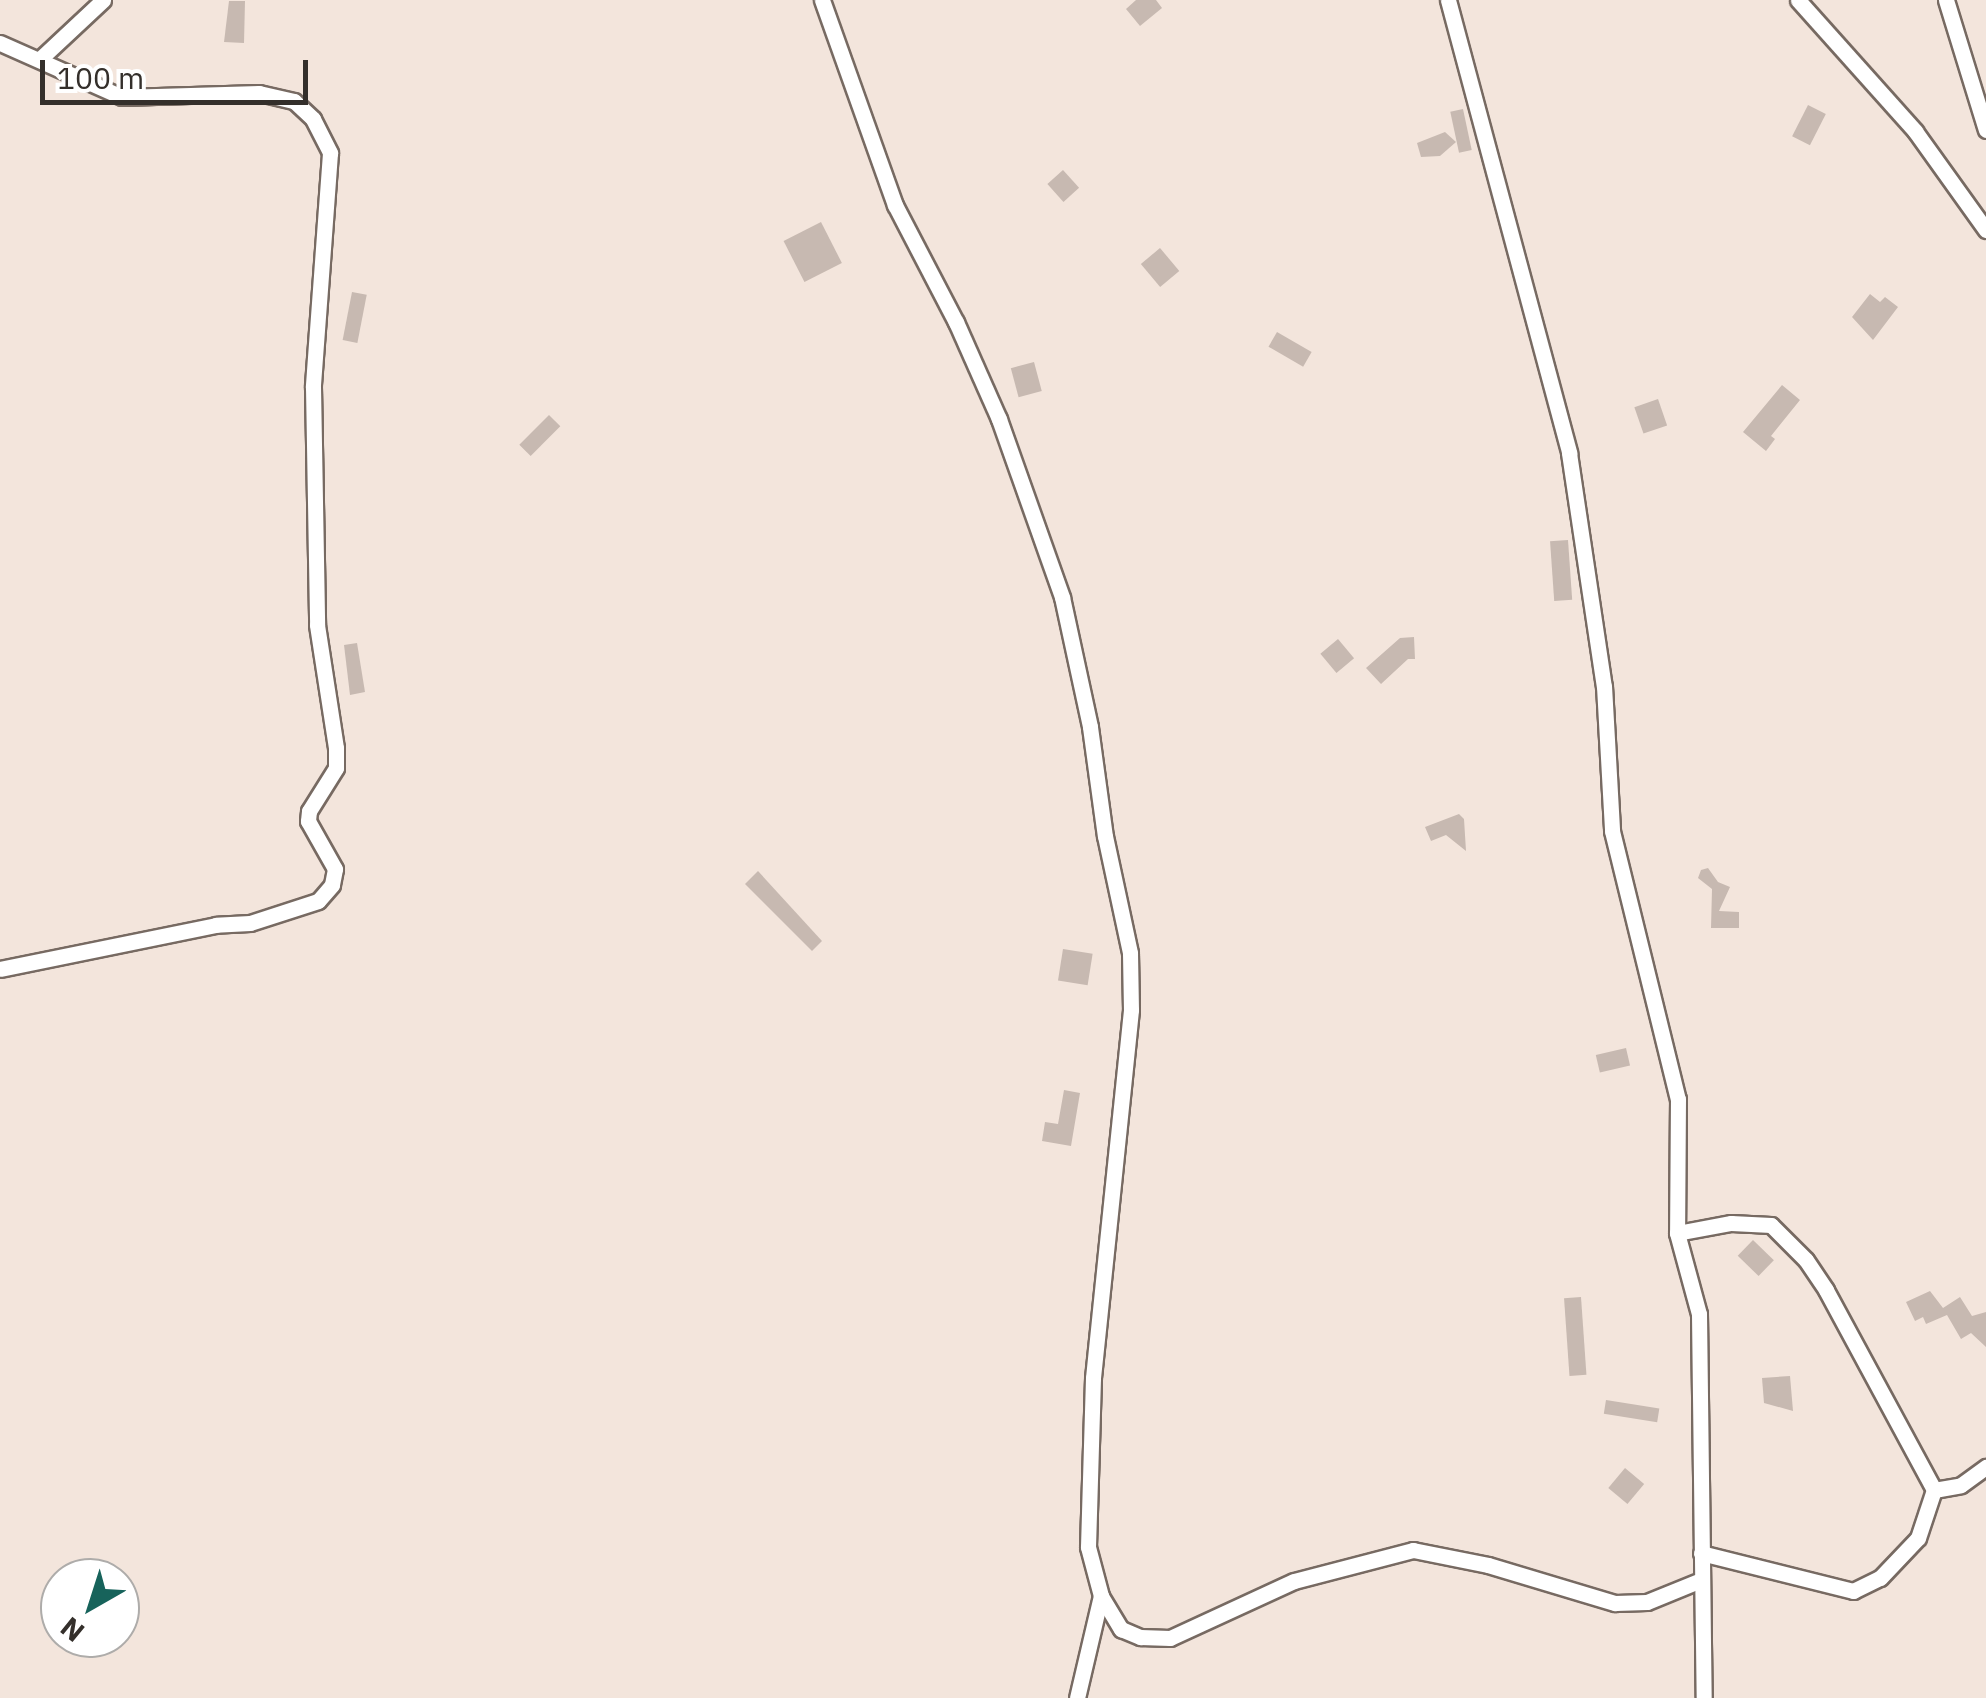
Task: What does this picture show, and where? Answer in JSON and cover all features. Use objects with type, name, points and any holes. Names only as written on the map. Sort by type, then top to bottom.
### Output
[{"type":"street","points":[[41,58],[102,0]]},
{"type":"street","points":[[822,0],[895,205],[956,322],[998,419],[1062,597],[1090,727],[1105,836],[1130,953],[1131,1010],[1093,1378],[1088,1547],[1101,1596],[1121,1628],[1140,1637],[1170,1638],[1294,1582],[1413,1550],[1488,1565],[1615,1603],[1646,1602],[1702,1580]]},
{"type":"street","points":[[1448,0],[1569,453],[1604,686],[1612,831],[1678,1098],[1677,1233],[1699,1314],[1704,1698]]},
{"type":"street","points":[[1798,0],[1915,131],[1986,230]]},
{"type":"street","points":[[1946,0],[1986,130]]},
{"type":"street","points":[[0,43],[41,58],[92,88],[122,97],[260,93],[294,100],[314,120],[330,153],[313,387],[317,624],[333,716],[336,768],[309,811],[308,821],[335,869],[332,884],[318,901],[250,922],[0,969]]},
{"type":"street","points":[[1677,1233],[1755,1221],[1772,1225],[1788,1240],[1826,1290],[1934,1490],[1918,1538],[1880,1578],[1853,1591],[1701,1553]]},
{"type":"street","points":[[1934,1490],[1961,1485],[1986,1467]]},
{"type":"street","points":[[1077,1698],[1101,1596]]},
{"type":"building","points":[[1136,0],[1156,0],[1162,8],[1140,26],[1126,9]]},
{"type":"building","points":[[229,1],[245,1],[244,43],[224,42]]},
{"type":"building","points":[[1808,105],[1826,114],[1810,145],[1792,136]]},
{"type":"building","points":[[1463,109],[1472,150],[1459,153],[1450,112]]},
{"type":"building","points":[[1445,132],[1456,142],[1440,156],[1421,157],[1417,143]]},
{"type":"building","points":[[1063,170],[1079,188],[1063,202],[1047,184]]},
{"type":"building","points":[[821,222],[842,263],[804,282],[784,241]]},
{"type":"building","points":[[1160,248],[1179,271],[1160,287],[1141,264]]},
{"type":"building","points":[[352,292],[367,295],[357,343],[343,340]]},
{"type":"building","points":[[1870,294],[1880,302],[1885,297],[1898,307],[1873,340],[1852,317]]},
{"type":"building","points":[[1277,332],[1312,352],[1303,367],[1268,347]]},
{"type":"building","points":[[1034,362],[1042,391],[1019,397],[1011,368]]},
{"type":"building","points":[[1782,385],[1800,400],[1771,436],[1775,439],[1766,451],[1743,432]]},
{"type":"building","points":[[1658,399],[1667,425],[1643,434],[1634,407]]},
{"type":"building","points":[[549,415],[560,426],[531,456],[519,445]]},
{"type":"building","points":[[1568,540],[1572,600],[1554,601],[1550,541]]},
{"type":"building","points":[[1414,637],[1415,659],[1408,659],[1381,684],[1366,668],[1400,638]]},
{"type":"building","points":[[1338,639],[1354,658],[1336,673],[1320,654]]},
{"type":"building","points":[[357,643],[365,692],[350,695],[344,645]]},
{"type":"building","points":[[1459,814],[1464,819],[1466,851],[1446,835],[1431,841],[1425,827]]},
{"type":"building","points":[[1708,868],[1718,882],[1730,887],[1719,911],[1739,912],[1739,928],[1711,928],[1712,889],[1698,878],[1701,870]]},
{"type":"building","points":[[758,871],[822,941],[812,951],[745,884]]},
{"type":"building","points":[[1063,949],[1093,954],[1088,985],[1058,981]]},
{"type":"building","points":[[1626,1048],[1630,1066],[1600,1073],[1596,1055]]},
{"type":"building","points":[[1064,1090],[1080,1093],[1071,1146],[1042,1141],[1045,1122],[1058,1124]]},
{"type":"building","points":[[1753,1240],[1774,1260],[1759,1276],[1738,1256]]},
{"type":"building","points":[[1930,1291],[1943,1308],[1960,1297],[1972,1316],[1986,1312],[1986,1347],[1971,1333],[1961,1339],[1947,1315],[1926,1324],[1923,1317],[1915,1321],[1906,1302]]},
{"type":"building","points":[[1581,1297],[1586,1375],[1569,1376],[1564,1298]]},
{"type":"building","points":[[1790,1376],[1793,1411],[1764,1403],[1762,1378]]},
{"type":"building","points":[[1606,1400],[1659,1408],[1657,1422],[1604,1414]]},
{"type":"building","points":[[1625,1468],[1644,1484],[1627,1504],[1608,1488]]}]
